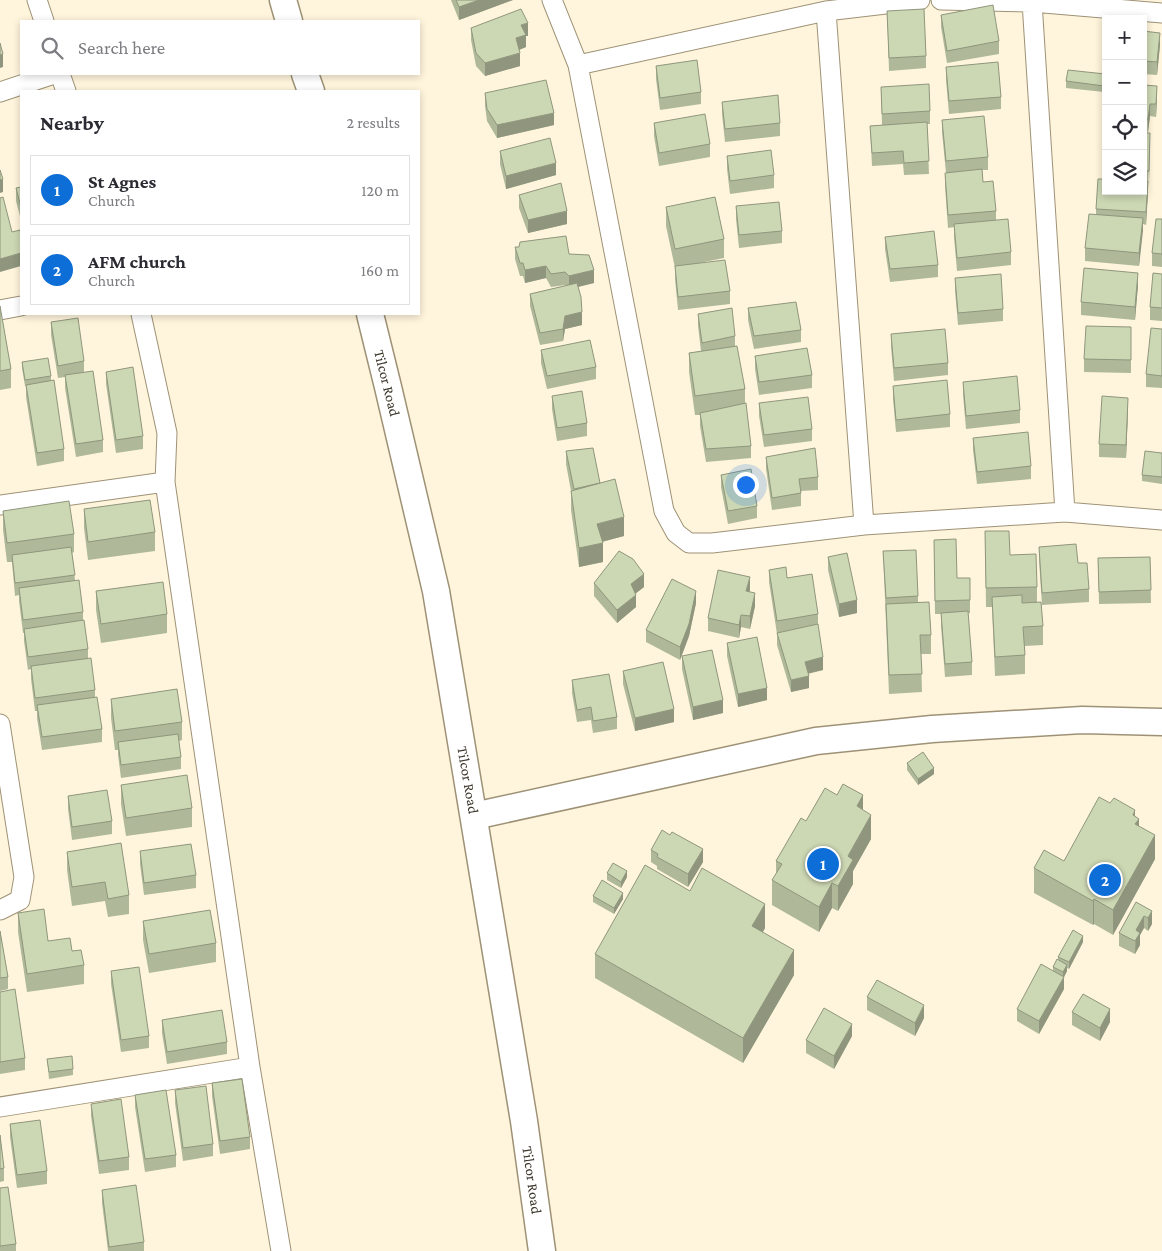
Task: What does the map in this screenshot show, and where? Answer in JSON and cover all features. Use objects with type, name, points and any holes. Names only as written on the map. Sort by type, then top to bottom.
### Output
[{"type":"street","points":[[37,0],[44,20]]},
{"type":"street","points":[[283,0],[290,20]]},
{"type":"street","points":[[552,0],[578,64],[664,512],[676,534],[689,543],[712,543],[864,525],[1065,512],[1162,520]]},
{"type":"street","points":[[578,64],[826,10],[920,0]]},
{"type":"street","points":[[941,0],[1032,2],[1162,14]]},
{"type":"street","points":[[1032,2],[1065,512]]},
{"type":"street","points":[[826,10],[864,525]]},
{"type":"street","points":[[0,92],[51,75]]},
{"type":"street","points":[[60,75],[66,90]]},
{"type":"street","points":[[305,75],[311,90]]},
{"type":"street","points":[[0,310],[20,306]]},
{"type":"street","points":[[141,315],[166,433],[165,482],[250,1067],[281,1251]]},
{"type":"street","name":"Tilcor Road","points":[[370,315],[436,591],[524,1121],[542,1251]]},
{"type":"street","points":[[0,505],[165,482]]},
{"type":"street","points":[[474,816],[816,741],[932,730],[1082,720],[1162,722]]},
{"type":"street","points":[[0,724],[24,877],[20,900],[0,910]]},
{"type":"street","points":[[0,1106],[250,1067]]},
{"type":"building","points":[[456,0],[479,0],[459,7]]},
{"type":"building","points":[[993,5],[999,41],[947,51],[941,15]]},
{"type":"building","points":[[521,9],[528,23],[521,25],[526,35],[516,38],[520,53],[485,63],[476,53],[471,28]]},
{"type":"building","points":[[924,9],[926,56],[889,58],[887,11]]},
{"type":"building","points":[[1147,31],[1160,33],[1157,62],[1147,61]]},
{"type":"building","points":[[0,43],[3,54],[0,55]]},
{"type":"building","points":[[697,60],[701,92],[660,98],[656,66]]},
{"type":"building","points":[[998,62],[1001,97],[949,101],[946,67]]},
{"type":"building","points":[[1068,70],[1102,74],[1102,86],[1066,81]]},
{"type":"building","points":[[546,80],[554,113],[497,125],[487,109],[485,93]]},
{"type":"building","points":[[929,84],[930,111],[882,114],[881,87]]},
{"type":"building","points":[[1147,85],[1157,86],[1156,104],[1150,104],[1148,119]]},
{"type":"building","points":[[778,95],[780,123],[725,129],[722,102]]},
{"type":"building","points":[[705,114],[710,144],[659,153],[654,123]]},
{"type":"building","points":[[984,116],[988,157],[946,161],[942,120]]},
{"type":"building","points":[[927,122],[929,161],[904,163],[903,151],[872,153],[870,126]]},
{"type":"building","points":[[1147,133],[1150,133],[1149,171],[1147,171]]},
{"type":"building","points":[[550,138],[556,163],[506,176],[500,151]]},
{"type":"building","points":[[771,150],[774,175],[730,181],[727,156]]},
{"type":"building","points":[[982,169],[983,182],[993,181],[996,211],[948,215],[945,173]]},
{"type":"building","points":[[1098,179],[1102,179],[1102,195],[1147,195],[1148,181],[1146,212],[1096,209]]},
{"type":"building","points":[[561,183],[567,211],[528,220],[519,195]]},
{"type":"building","points":[[20,187],[20,203],[16,188]]},
{"type":"building","points":[[3,197],[12,232],[20,230],[20,253],[0,259],[0,198]]},
{"type":"building","points":[[715,197],[724,239],[675,249],[666,207]]},
{"type":"building","points":[[779,202],[782,231],[739,235],[736,206]]},
{"type":"building","points":[[1089,214],[1143,218],[1139,253],[1085,248]]},
{"type":"building","points":[[1008,219],[1011,252],[957,258],[954,224]]},
{"type":"building","points":[[1156,219],[1162,219],[1162,254],[1152,253]]},
{"type":"building","points":[[934,231],[938,265],[890,269],[885,237]]},
{"type":"building","points":[[566,236],[569,254],[589,255],[594,270],[569,276],[565,272],[551,274],[546,266],[525,270],[523,263],[520,263],[515,247],[519,247],[520,242]]},
{"type":"building","points":[[725,260],[730,291],[678,297],[675,266]]},
{"type":"building","points":[[1084,268],[1138,273],[1135,307],[1081,302]]},
{"type":"building","points":[[1153,273],[1162,274],[1162,308],[1150,307]]},
{"type":"building","points":[[1001,274],[1003,309],[958,313],[955,278]]},
{"type":"building","points":[[577,283],[581,297],[582,312],[565,316],[563,329],[540,333],[530,294]]},
{"type":"building","points":[[796,302],[801,330],[754,336],[748,308]]},
{"type":"building","points":[[0,306],[11,369],[0,371]]},
{"type":"building","points":[[732,308],[735,336],[702,343],[698,314]]},
{"type":"building","points":[[78,318],[84,361],[58,366],[51,322]]},
{"type":"building","points":[[1086,326],[1131,327],[1131,360],[1084,359]]},
{"type":"building","points":[[1151,328],[1162,329],[1162,376],[1146,374]]},
{"type":"building","points":[[945,329],[948,363],[894,368],[891,334]]},
{"type":"building","points":[[590,340],[596,367],[547,376],[541,350]]},
{"type":"building","points":[[737,346],[745,389],[695,396],[689,353]]},
{"type":"building","points":[[807,348],[812,375],[759,382],[755,356]]},
{"type":"building","points":[[48,358],[51,376],[25,380],[22,362]]},
{"type":"building","points":[[133,367],[143,436],[116,440],[106,372]]},
{"type":"building","points":[[93,371],[103,440],[76,444],[65,375]]},
{"type":"building","points":[[1017,376],[1020,410],[966,416],[963,382]]},
{"type":"building","points":[[54,380],[64,449],[37,453],[26,385]]},
{"type":"building","points":[[947,380],[950,414],[896,420],[893,386]]},
{"type":"building","points":[[582,391],[587,423],[557,428],[552,396]]},
{"type":"building","points":[[1102,396],[1128,398],[1126,445],[1099,444]]},
{"type":"building","points":[[808,397],[812,429],[764,435],[759,403]]},
{"type":"building","points":[[746,403],[751,446],[706,449],[700,413]]},
{"type":"building","points":[[1028,432],[1031,466],[977,472],[973,438]]},
{"type":"building","points":[[593,448],[600,483],[574,489],[566,451]]},
{"type":"building","points":[[815,448],[818,477],[799,479],[801,493],[772,498],[766,457]]},
{"type":"building","points":[[1145,451],[1162,453],[1162,477],[1142,475]]},
{"type":"building","points":[[751,469],[757,506],[728,511],[721,475]]},
{"type":"building","points":[[615,479],[624,517],[597,524],[603,543],[579,548],[571,491]]},
{"type":"building","points":[[150,500],[155,532],[88,542],[84,509]]},
{"type":"building","points":[[69,501],[74,534],[7,543],[3,511]]},
{"type":"building","points":[[985,531],[1009,531],[1010,555],[1036,554],[1037,587],[986,588]]},
{"type":"building","points":[[956,539],[957,578],[970,578],[970,600],[935,601],[934,540]]},
{"type":"building","points":[[1076,544],[1078,563],[1087,563],[1089,589],[1042,593],[1039,547]]},
{"type":"building","points":[[71,547],[75,575],[15,583],[12,555]]},
{"type":"building","points":[[916,550],[918,596],[886,598],[883,551]]},
{"type":"building","points":[[619,551],[633,559],[644,574],[631,584],[636,595],[617,610],[594,583]]},
{"type":"building","points":[[847,553],[857,600],[839,604],[828,557]]},
{"type":"building","points":[[1150,557],[1151,590],[1099,592],[1098,558]]},
{"type":"building","points":[[786,567],[787,578],[812,574],[818,614],[777,621],[769,570]]},
{"type":"building","points":[[718,570],[750,577],[746,591],[755,593],[750,616],[741,615],[739,625],[708,618]]},
{"type":"building","points":[[672,579],[696,591],[689,624],[680,647],[646,630]]},
{"type":"building","points":[[79,580],[83,612],[23,620],[19,588]]},
{"type":"building","points":[[163,582],[167,614],[101,624],[96,591]]},
{"type":"building","points":[[1022,595],[1022,603],[1041,602],[1043,626],[1023,627],[1025,655],[995,657],[992,597]]},
{"type":"building","points":[[929,602],[931,635],[920,635],[922,674],[889,675],[886,604]]},
{"type":"building","points":[[968,611],[972,662],[945,664],[941,613]]},
{"type":"building","points":[[84,620],[88,649],[28,657],[24,629]]},
{"type":"building","points":[[818,624],[823,657],[805,662],[809,676],[791,680],[777,633]]},
{"type":"building","points":[[757,637],[767,688],[738,694],[727,643]]},
{"type":"building","points":[[712,650],[723,700],[693,707],[682,656]]},
{"type":"building","points":[[91,658],[95,690],[35,698],[31,666]]},
{"type":"building","points":[[663,662],[674,709],[635,718],[623,671]]},
{"type":"building","points":[[609,674],[617,717],[593,721],[591,707],[577,710],[572,680]]},
{"type":"building","points":[[177,689],[182,722],[115,731],[111,699]]},
{"type":"building","points":[[97,697],[102,729],[42,737],[37,705]]},
{"type":"building","points":[[178,734],[181,757],[121,765],[118,742]]},
{"type":"building","points":[[923,752],[934,768],[918,779],[907,763]]},
{"type":"building","points":[[187,775],[192,808],[126,818],[121,785]]},
{"type":"building","points":[[843,784],[863,795],[857,806],[871,815],[848,856],[853,860],[838,886],[832,883],[819,907],[772,880],[782,864],[776,861],[801,818],[806,821],[825,788],[837,795]]},
{"type":"building","points":[[107,790],[112,821],[72,827],[68,796]]},
{"type":"building","points":[[1099,797],[1110,803],[1114,798],[1135,810],[1133,815],[1139,819],[1135,824],[1155,835],[1113,910],[1034,868],[1044,850],[1064,861]]},
{"type":"building","points":[[662,830],[670,835],[672,832],[703,849],[688,874],[657,857],[658,854],[651,850]]},
{"type":"building","points":[[121,843],[129,895],[108,899],[105,882],[72,887],[67,852]]},
{"type":"building","points":[[191,844],[196,875],[144,883],[140,851]]},
{"type":"building","points":[[613,863],[627,871],[621,882],[607,873]]},
{"type":"building","points":[[645,865],[690,891],[702,868],[765,904],[752,926],[794,950],[743,1038],[595,954]]},
{"type":"building","points":[[602,880],[623,893],[614,908],[593,896]]},
{"type":"building","points":[[1136,902],[1152,911],[1148,918],[1144,916],[1136,930],[1140,933],[1135,941],[1119,933]]},
{"type":"building","points":[[44,909],[48,941],[70,938],[72,951],[81,950],[84,965],[27,974],[18,913]]},
{"type":"building","points":[[210,910],[216,943],[149,954],[143,921]]},
{"type":"building","points":[[1073,930],[1083,936],[1069,962],[1058,957]]},
{"type":"building","points":[[0,931],[8,977],[0,978]]},
{"type":"building","points":[[1057,959],[1067,965],[1063,972],[1053,967]]},
{"type":"building","points":[[1041,964],[1064,977],[1039,1021],[1017,1009]]},
{"type":"building","points":[[139,967],[149,1036],[121,1040],[111,971]]},
{"type":"building","points":[[877,980],[924,1005],[915,1023],[867,997]]},
{"type":"building","points":[[15,989],[25,1058],[0,1062],[0,992]]},
{"type":"building","points":[[1083,994],[1110,1009],[1100,1028],[1072,1012]]},
{"type":"building","points":[[824,1008],[852,1024],[834,1056],[806,1040]]},
{"type":"building","points":[[222,1010],[227,1042],[167,1052],[162,1020]]},
{"type":"building","points":[[72,1056],[73,1069],[49,1072],[47,1059]]},
{"type":"building","points":[[242,1079],[250,1137],[220,1141],[212,1083]]},
{"type":"building","points":[[206,1086],[213,1144],[183,1148],[175,1090]]},
{"type":"building","points":[[166,1090],[176,1155],[145,1159],[135,1095]]},
{"type":"building","points":[[121,1099],[129,1157],[99,1161],[91,1104]]},
{"type":"building","points":[[40,1120],[47,1171],[17,1175],[10,1124]]},
{"type":"building","points":[[0,1135],[4,1168],[0,1169]]},
{"type":"building","points":[[136,1185],[144,1242],[109,1247],[102,1190]]},
{"type":"building","points":[[8,1187],[16,1244],[0,1246],[0,1188]]},
{"type":"place","name":"St Agnes","points":[[823,864]]},
{"type":"place","name":"AFM church","points":[[1105,880]]}]
